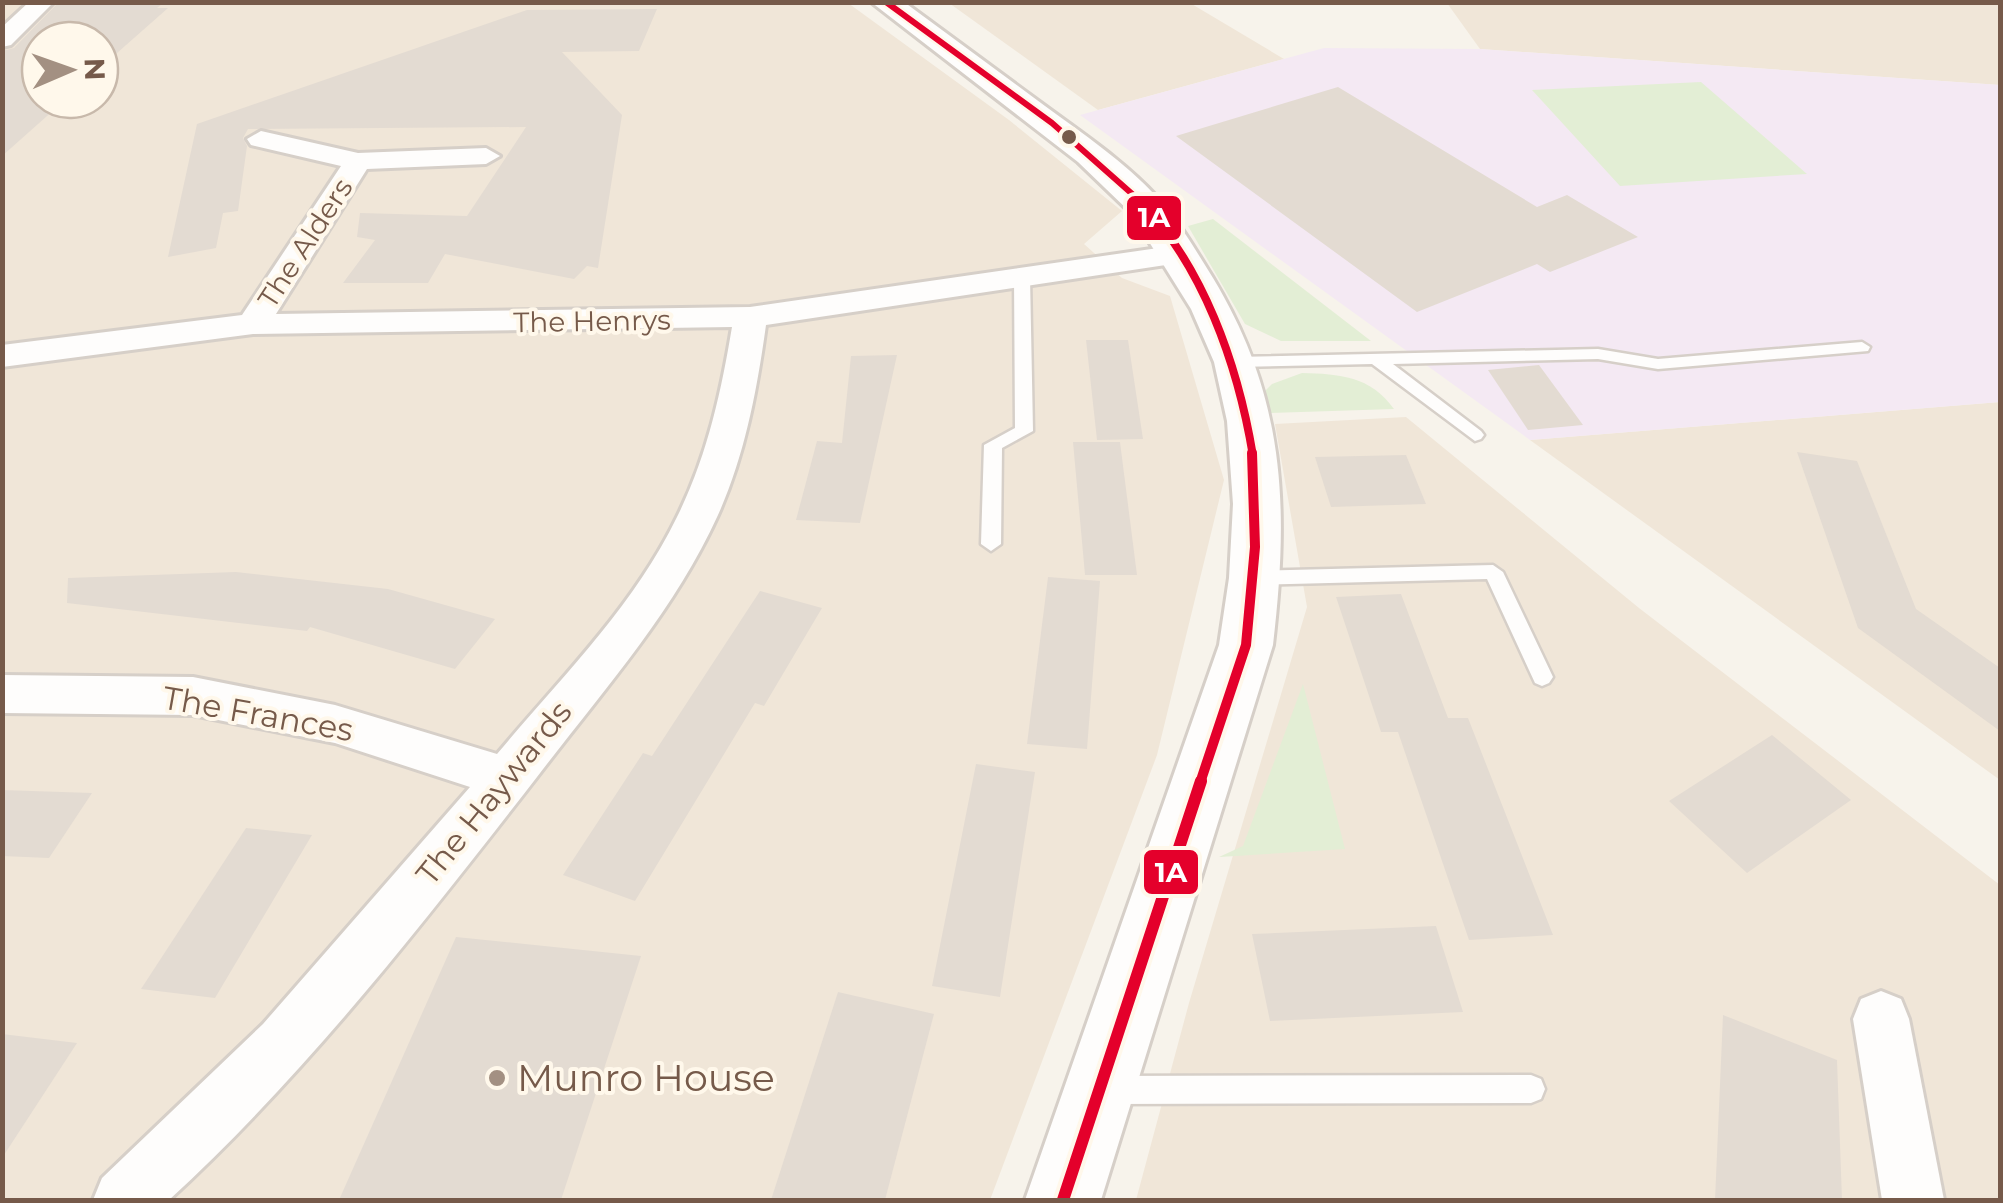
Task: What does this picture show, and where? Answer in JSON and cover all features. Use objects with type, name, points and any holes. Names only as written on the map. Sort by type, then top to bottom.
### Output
[{"type":"street","points":[[2,40],[43,2]]},
{"type":"street","points":[[885,2],[1090,155],[1144,205],[1179,254],[1235,362],[1250,421],[1257,504],[1255,578],[1246,645],[1216,746],[1063,1200]]},
{"type":"street","name":"The Alders","points":[[262,138],[358,161],[486,156]]},
{"type":"street","name":"The Alders","points":[[253,324],[358,161]]},
{"type":"street","name":"The Henrys","points":[[2,356],[253,324],[750,317],[1179,254]]},
{"type":"street","name":"The Haywards","points":[[124,1200],[171,1160],[338,985],[623,633],[694,525],[734,425],[750,317]]},
{"type":"street","name":"The Frances","points":[[2,694],[193,696],[334,724],[507,778]]},
{"type":"street","points":[[1880,1019],[1913,1200]]},
{"type":"lane","points":[[991,544],[993,445],[1024,430],[1022,277]]},
{"type":"lane","points":[[1235,362],[1598,354],[1658,364],[1862,347]]},
{"type":"lane","points":[[1376,359],[1475,435]]},
{"type":"lane","points":[[1255,578],[1493,572],[1542,677]]},
{"type":"lane","points":[[1100,1090],[1531,1088]]},
{"type":"shaded area","points":[[2,3],[848,3],[1009,120],[1122,211],[1084,244],[1122,278],[1170,296],[1224,480],[1157,755],[990,1200],[3,1200]]},
{"type":"shaded area","points":[[949,3],[1190,3],[1284,59],[1098,110]]},
{"type":"shaded area","points":[[1447,3],[2000,3],[2000,85],[1480,49]]},
{"type":"shaded area","points":[[1324,48],[1480,49],[2000,85],[2000,402],[1530,440],[1080,115]]},
{"type":"shaded area","points":[[2000,402],[2000,780],[1530,440]]},
{"type":"shaded area","points":[[1406,417],[1639,608],[2000,885],[2000,1200],[1136,1200],[1189,1003],[1307,607],[1275,424]]},
{"type":"green space","points":[[1701,82],[1807,174],[1620,186],[1532,90]]},
{"type":"green space","points":[[1213,219],[1371,341],[1281,341],[1245,324],[1188,226]]},
{"type":"green space","points":[[1302,373],[1329,374],[1364,383],[1394,409],[1269,413],[1262,394],[1272,384]]},
{"type":"green space","points":[[1303,684],[1345,849],[1219,857],[1243,846]]},
{"type":"building","points":[[57,4],[162,4],[157,8],[168,8],[120,50],[120,20],[41,20]]},
{"type":"building","points":[[657,9],[639,51],[562,52],[622,115],[598,268],[587,266],[574,279],[445,254],[428,283],[343,283],[375,240],[357,237],[360,213],[467,216],[526,127],[248,129],[243,138],[247,146],[238,211],[223,213],[216,248],[168,257],[197,124],[527,10]]},
{"type":"building","points":[[20,42],[20,120],[42,120],[2,156],[2,51]]},
{"type":"building","points":[[1338,87],[1537,207],[1567,195],[1638,237],[1550,272],[1537,264],[1417,312],[1176,136]]},
{"type":"building","points":[[1086,340],[1128,340],[1143,439],[1097,440]]},
{"type":"building","points":[[897,355],[860,523],[796,520],[817,441],[842,443],[851,356]]},
{"type":"building","points":[[1539,365],[1583,425],[1528,430],[1488,370]]},
{"type":"building","points":[[1073,442],[1120,442],[1137,575],[1085,575]]},
{"type":"building","points":[[1797,452],[1857,461],[1916,609],[2000,668],[2000,731],[1858,628]]},
{"type":"building","points":[[1406,455],[1426,504],[1331,507],[1315,457]]},
{"type":"building","points":[[236,572],[388,589],[495,619],[455,669],[310,627],[307,631],[67,603],[68,578]]},
{"type":"building","points":[[1048,577],[1100,581],[1087,749],[1027,744]]},
{"type":"building","points":[[760,591],[822,608],[764,706],[755,703],[635,901],[563,875],[643,753],[652,756]]},
{"type":"building","points":[[1401,594],[1448,718],[1468,718],[1553,935],[1469,940],[1398,732],[1381,732],[1336,597]]},
{"type":"building","points":[[1772,735],[1851,800],[1747,873],[1669,801]]},
{"type":"building","points":[[976,764],[1035,772],[1000,997],[932,986]]},
{"type":"building","points":[[2,790],[92,793],[49,858],[2,856]]},
{"type":"building","points":[[246,828],[312,835],[215,998],[141,989]]},
{"type":"building","points":[[1436,926],[1463,1012],[1270,1021],[1252,934]]},
{"type":"building","name":"Munro House","points":[[456,937],[641,956],[561,1200],[339,1200]]},
{"type":"building","points":[[838,992],[934,1014],[885,1200],[771,1200]]},
{"type":"building","points":[[1723,1015],[1837,1060],[1842,1200],[1715,1200]]},
{"type":"building","points":[[2,1034],[77,1043],[2,1158]]},
{"type":"transit line","name":"1A","points":[[886,2],[1052,123],[1149,212],[1182,259],[1216,324],[1234,368],[1253,456],[1255,547],[1246,645],[1063,1200]]},
{"type":"place","name":"Munro House","points":[[497,1078]]}]
